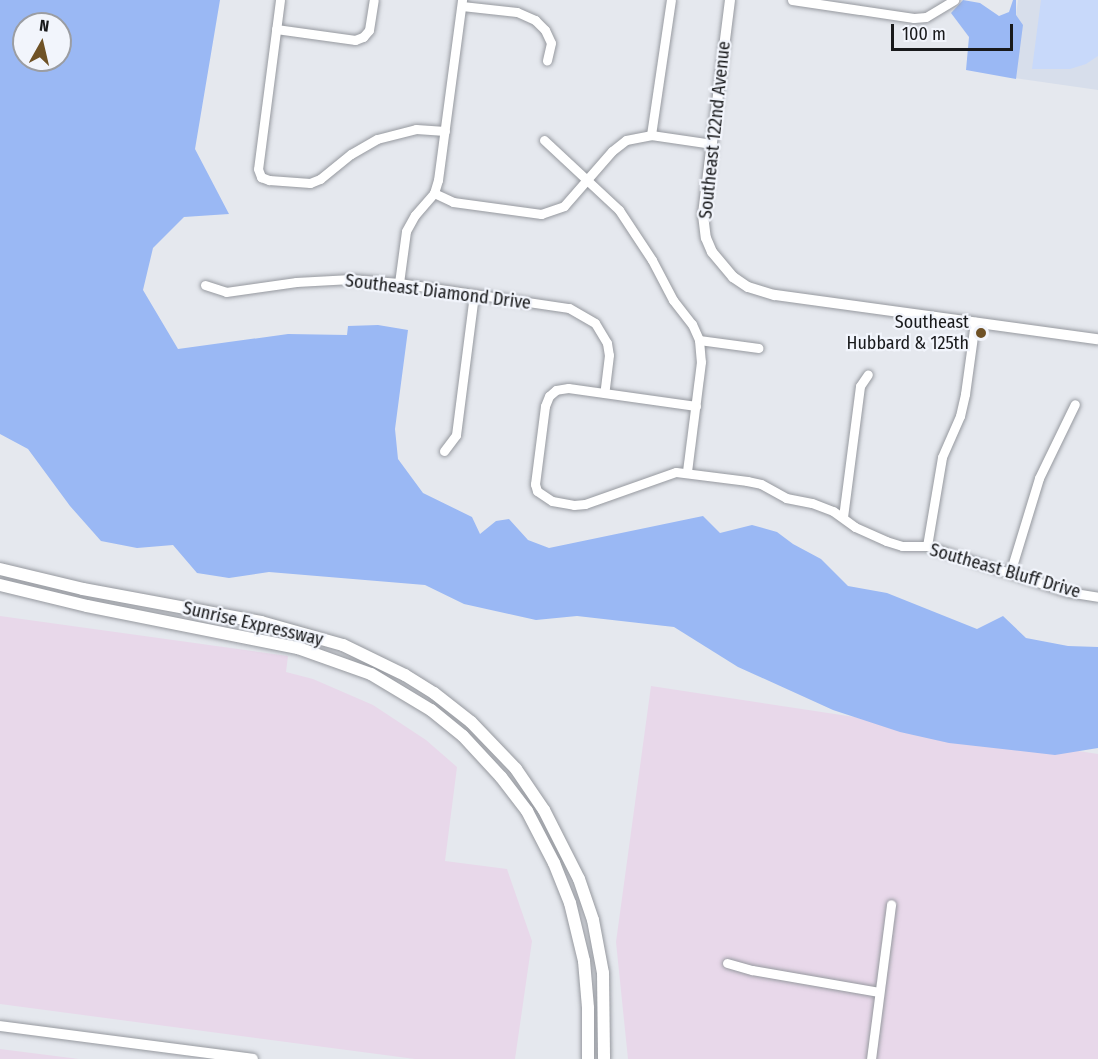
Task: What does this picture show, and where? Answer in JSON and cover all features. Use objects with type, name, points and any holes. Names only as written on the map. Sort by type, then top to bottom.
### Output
[{"type":"highway","name":"Sunrise Expressway","points":[[0,569],[83,589],[261,622],[333,642],[405,675],[434,693],[471,722],[516,769],[558,833],[579,879],[592,920],[603,973],[605,1058]]},
{"type":"highway","name":"Sunrise Expressway","points":[[0,585],[87,606],[298,648],[371,674],[431,710],[463,736],[501,777],[527,811],[554,862],[570,903],[584,961],[588,1008],[587,1058]]},
{"type":"main road","name":"Southeast 122nd Avenue","points":[[730,0],[703,215],[706,238],[716,258],[733,277],[748,287],[765,293],[975,322]]},
{"type":"main road","points":[[975,322],[1098,339]]},
{"type":"main road","points":[[0,1026],[253,1059]]},
{"type":"street","points":[[280,0],[258,169],[261,177],[268,180],[310,183],[320,179],[351,154],[378,139],[416,129],[445,131]]},
{"type":"street","points":[[276,29],[355,40],[363,37],[369,30],[374,0]]},
{"type":"street","points":[[651,135],[671,0]]},
{"type":"street","points":[[792,0],[914,18],[926,17],[954,0]]},
{"type":"street","points":[[399,283],[406,231],[415,215],[434,193],[438,180],[462,3],[517,12],[535,20],[545,30],[551,43],[547,61]]},
{"type":"street","points":[[434,193],[453,202],[541,214],[564,206],[619,144],[632,138],[651,135],[712,144]]},
{"type":"street","points":[[544,140],[588,178],[630,223],[666,289],[692,324],[699,340],[701,362],[687,472]]},
{"type":"street","name":"Southeast Diamond Drive","points":[[205,285],[226,292],[324,279],[399,283],[569,308],[586,316],[602,333],[607,344],[609,355],[604,393]]},
{"type":"street","points":[[444,451],[456,435],[474,294]]},
{"type":"street","points":[[927,546],[942,457],[960,416],[965,394],[975,322]]},
{"type":"street","points":[[699,340],[758,348]]},
{"type":"street","points":[[843,517],[860,386],[868,374]]},
{"type":"street","name":"Southeast Bluff Drive","points":[[604,393],[568,388],[556,390],[549,396],[545,406],[535,484],[542,496],[552,501],[574,505],[585,504],[664,474],[687,472],[760,484],[786,498],[812,503],[843,517],[855,527],[885,541],[902,546],[927,546],[1068,592],[1098,595]]},
{"type":"street","points":[[604,393],[696,406]]},
{"type":"street","points":[[1010,573],[1042,470],[1075,404]]},
{"type":"street","points":[[871,1059],[891,904]]},
{"type":"street","points":[[727,963],[752,970],[879,992]]},
{"type":"shaded area","points":[[0,0],[220,0],[195,149],[229,214],[184,217],[153,248],[143,290],[178,349],[288,334],[347,335],[348,326],[378,325],[408,330],[395,429],[398,459],[423,493],[472,517],[480,534],[496,521],[509,519],[528,540],[549,548],[703,516],[720,533],[752,525],[777,532],[793,544],[821,559],[848,586],[887,593],[977,629],[1003,616],[1026,638],[1068,646],[1098,647],[1098,748],[1055,755],[949,743],[900,732],[833,710],[738,667],[674,627],[577,616],[536,620],[464,604],[425,585],[269,572],[229,578],[197,573],[173,545],[137,548],[101,541],[70,506],[28,449],[0,434]]},
{"type":"shaded area","points":[[963,0],[980,3],[999,16],[1009,12],[1013,0],[1016,0],[1016,15],[1023,25],[1016,79],[966,70],[969,37],[951,13]]},
{"type":"shaded area","points":[[1018,0],[1098,0],[1098,90],[1008,77]]},
{"type":"shaded area","points":[[1041,0],[1098,0],[1098,56],[1086,64],[1070,69],[1032,69]]},
{"type":"shaded area","points":[[0,616],[288,656],[286,672],[313,679],[373,705],[426,740],[457,767],[445,861],[507,869],[532,941],[515,1059],[415,1059],[0,1004]]},
{"type":"shaded area","points":[[651,686],[1098,754],[1098,1059],[628,1059],[616,942]]},
{"type":"shaded area","points":[[0,1049],[79,1059],[0,1059]]},
{"type":"place","name":"Southeast Hubbard & 125th","points":[[981,333]]}]
